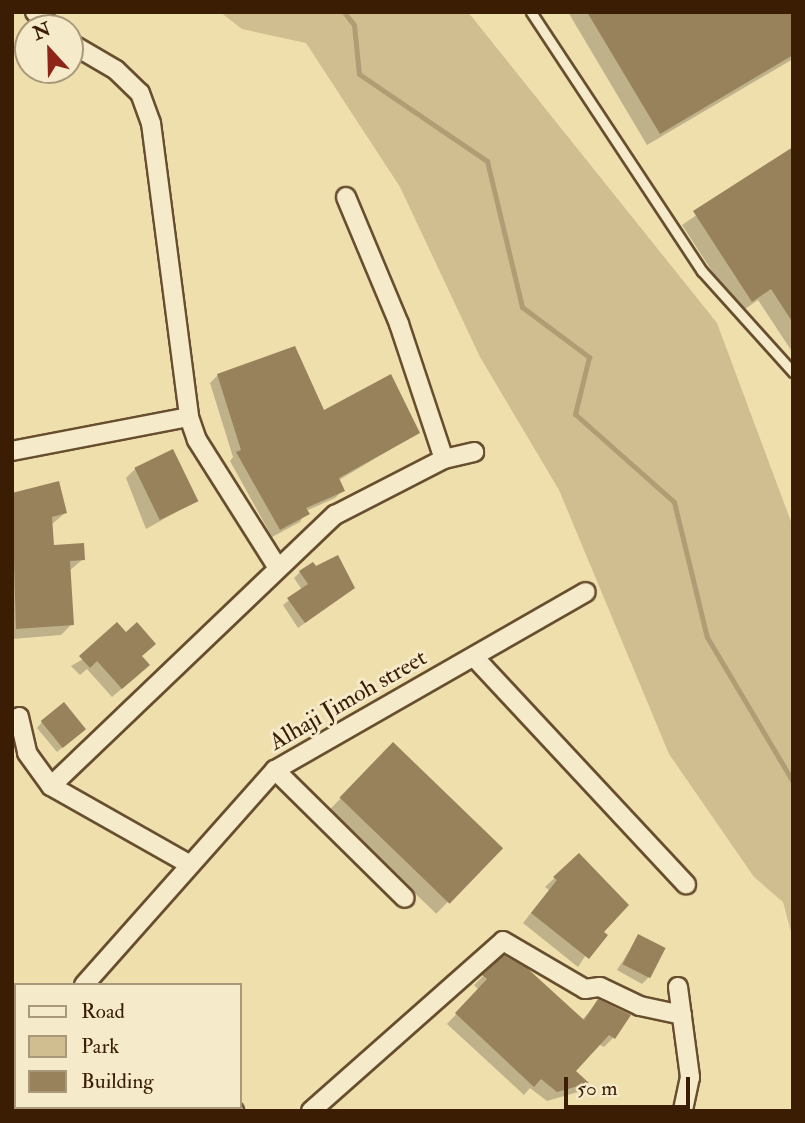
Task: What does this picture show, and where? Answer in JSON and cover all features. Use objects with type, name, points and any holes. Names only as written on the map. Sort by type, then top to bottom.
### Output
[{"type":"street","points":[[84,51],[116,70],[140,93],[151,123],[189,417],[197,440],[278,568]]},
{"type":"street","points":[[346,197],[400,324],[444,459]]},
{"type":"street","points":[[12,451],[189,417]]},
{"type":"street","points":[[51,786],[335,514],[444,459],[474,453]]},
{"type":"street","name":"Alhaji Jimoh street","points":[[86,983],[275,770],[586,592]]},
{"type":"street","points":[[474,657],[686,884]]},
{"type":"street","points":[[19,718],[27,753],[51,786],[189,864]]},
{"type":"street","points":[[275,770],[405,898]]},
{"type":"street","points":[[311,1111],[503,941],[585,989],[600,987],[640,1006],[681,1015]]},
{"type":"street","points":[[678,987],[690,1077],[683,1111]]},
{"type":"lane","points":[[531,12],[702,271],[793,372]]},
{"type":"green space","points":[[220,12],[468,12],[717,323],[793,527],[793,939],[783,902],[754,877],[669,754],[559,490],[480,357],[400,187],[306,43],[242,29]]},
{"type":"building","points":[[587,12],[793,12],[793,55],[660,134]]},
{"type":"building","points":[[793,147],[793,323],[771,289],[752,302],[693,211]]},
{"type":"building","points":[[295,346],[324,410],[391,374],[420,433],[339,478],[345,491],[306,508],[310,514],[280,530],[236,452],[241,450],[217,374]]},
{"type":"building","points":[[173,449],[198,501],[160,520],[134,468]]},
{"type":"building","points":[[59,481],[67,513],[52,517],[54,545],[84,543],[85,560],[70,561],[74,625],[16,629],[12,493]]},
{"type":"building","points":[[338,555],[355,588],[305,623],[287,598],[308,584],[299,571],[313,562],[316,566]]},
{"type":"building","points":[[117,622],[126,632],[137,622],[156,644],[142,656],[150,665],[122,689],[97,661],[90,668],[79,656]]},
{"type":"building","points":[[64,702],[86,729],[63,748],[41,721]]},
{"type":"building","points":[[393,742],[503,848],[450,904],[340,797]]},
{"type":"building","points":[[579,853],[629,905],[604,932],[608,935],[589,959],[531,913],[557,880],[553,877]]},
{"type":"building","points":[[638,934],[666,948],[650,978],[623,964]]},
{"type":"building","points":[[504,955],[527,968],[584,1020],[598,999],[631,1015],[615,1039],[609,1035],[576,1071],[589,1083],[557,1092],[541,1079],[534,1087],[455,1013],[487,979],[482,975]]},
{"type":"waterway","points":[[344,12],[354,25],[359,74],[487,161],[522,307],[589,357],[575,414],[674,502],[707,637],[793,782]]}]
